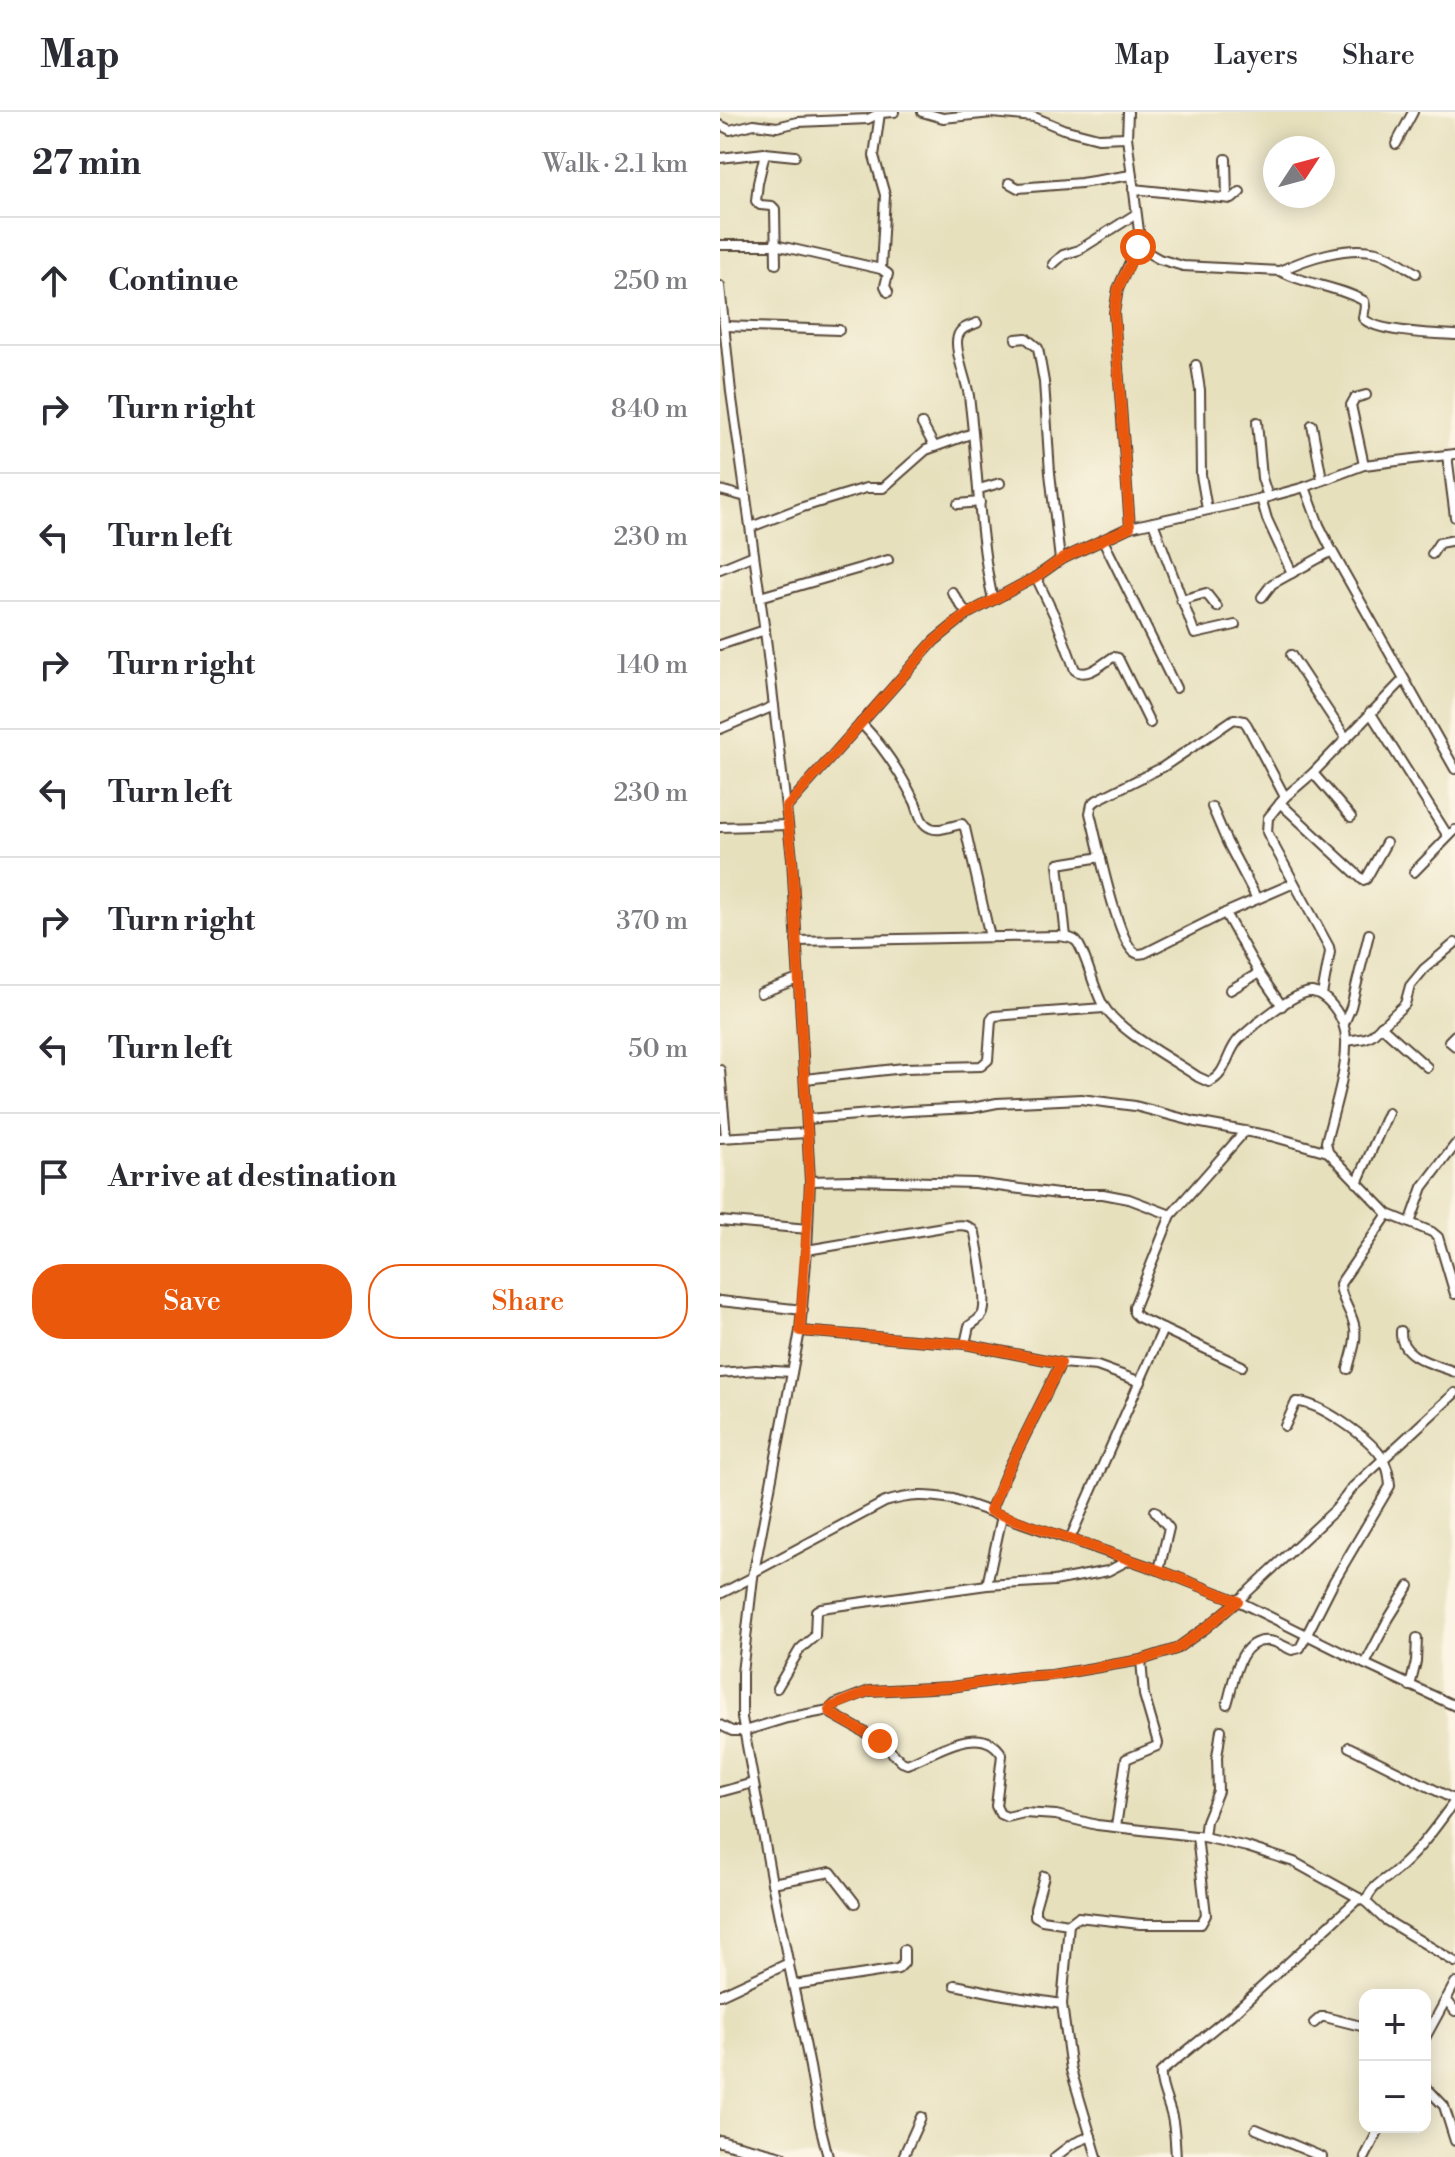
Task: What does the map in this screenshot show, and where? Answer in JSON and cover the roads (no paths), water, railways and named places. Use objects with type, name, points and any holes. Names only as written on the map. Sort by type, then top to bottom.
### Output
[{"type":"main road","points":[[720,2141],[782,2157]]},
{"type":"street","points":[[720,125],[737,130],[754,124],[777,127],[854,116],[875,118],[894,112]]},
{"type":"street","points":[[922,112],[946,119],[992,113],[1034,117],[1098,138],[1127,137]]},
{"type":"street","points":[[1128,112],[1127,137],[1140,232],[1138,247],[1118,289],[1114,313],[1130,527]]},
{"type":"street","points":[[1396,144],[1413,112]]},
{"type":"street","points":[[875,118],[874,156],[885,195],[881,269]]},
{"type":"street","points":[[765,153],[756,201],[775,209],[776,264]]},
{"type":"street","points":[[720,158],[765,153],[795,156]]},
{"type":"street","points":[[1226,159],[1227,198]]},
{"type":"street","points":[[1009,183],[1018,188],[1131,175]]},
{"type":"street","points":[[1133,189],[1232,199],[1240,192]]},
{"type":"street","points":[[1053,264],[1063,255],[1079,250],[1136,214]]},
{"type":"street","points":[[720,245],[775,245],[881,269],[888,274],[885,286],[888,292]]},
{"type":"street","points":[[1138,247],[1159,259],[1183,266],[1280,271],[1322,255],[1376,252],[1416,273]]},
{"type":"street","points":[[1280,271],[1364,301],[1363,318],[1369,324],[1415,333],[1455,335]]},
{"type":"street","points":[[720,286],[792,858],[810,1181],[803,1310],[754,1574],[742,1673],[742,1718],[828,2157]]},
{"type":"street","points":[[977,323],[965,327],[957,338],[973,420],[984,557],[993,600]]},
{"type":"street","points":[[724,331],[839,330]]},
{"type":"street","points":[[1016,339],[1026,338],[1038,348],[1044,382],[1060,560]]},
{"type":"street","points":[[1196,365],[1200,390],[1201,475],[1207,509]]},
{"type":"street","points":[[1364,465],[1351,405],[1355,398],[1366,395]]},
{"type":"street","points":[[1257,422],[1267,519],[1292,573]]},
{"type":"street","points":[[922,424],[934,446]]},
{"type":"street","points":[[1312,425],[1322,479]]},
{"type":"street","points":[[751,527],[866,488],[883,488],[920,454],[973,433]]},
{"type":"street","points":[[786,808],[934,641],[967,614],[1036,577],[1060,560],[1130,527],[1264,498],[1305,487],[1364,465],[1451,455],[1455,517]]},
{"type":"street","points":[[979,489],[1000,483]]},
{"type":"street","points":[[1305,487],[1332,551],[1455,769]]},
{"type":"street","points":[[720,490],[746,497]]},
{"type":"street","points":[[958,504],[980,502]]},
{"type":"street","points":[[1153,522],[1195,634],[1235,625]]},
{"type":"street","points":[[1103,540],[1176,688]]},
{"type":"street","points":[[1432,554],[1439,543],[1455,540]]},
{"type":"street","points":[[1262,597],[1272,584],[1332,551]]},
{"type":"street","points":[[720,569],[754,555]]},
{"type":"street","points":[[760,597],[888,560]]},
{"type":"street","points":[[1036,577],[1075,670],[1086,674],[1113,657],[1118,658],[1150,723]]},
{"type":"street","points":[[952,592],[967,614]]},
{"type":"street","points":[[1181,600],[1206,593],[1217,607]]},
{"type":"street","points":[[720,645],[765,630]]},
{"type":"street","points":[[1291,655],[1346,738]]},
{"type":"street","points":[[1322,995],[1330,952],[1267,832],[1268,818],[1404,679]]},
{"type":"street","points":[[720,729],[774,706]]},
{"type":"street","points":[[1370,712],[1452,833],[1414,872]]},
{"type":"street","points":[[1294,883],[1138,954],[1126,941],[1108,887],[1090,813],[1092,804],[1163,767],[1234,719],[1247,725],[1283,800],[1363,880],[1386,843]]},
{"type":"street","points":[[861,723],[891,761],[913,798],[922,821],[929,828],[940,829],[958,824],[965,828],[990,937]]},
{"type":"street","points":[[1313,773],[1351,817]]},
{"type":"street","points":[[1212,807],[1257,899]]},
{"type":"street","points":[[720,827],[788,825]]},
{"type":"street","points":[[1066,937],[1058,864],[1101,857]]},
{"type":"street","points":[[1225,913],[1282,1006]]},
{"type":"street","points":[[1344,1024],[1369,934]]},
{"type":"street","points":[[796,941],[1074,938],[1081,946],[1091,980],[1104,1008],[1129,1031],[1209,1082],[1217,1079],[1241,1037],[1300,994],[1311,992],[1322,995],[1335,1008],[1344,1024],[1347,1041],[1326,1142],[1328,1152]]},
{"type":"street","points":[[1347,1041],[1366,1038],[1381,1026],[1405,1004],[1410,986],[1424,969],[1455,943]]},
{"type":"street","points":[[1230,990],[1259,973]]},
{"type":"street","points":[[761,993],[798,979]]},
{"type":"street","points":[[805,1079],[904,1068],[981,1066],[988,1060],[991,1020],[994,1016],[1104,1008]]},
{"type":"street","points":[[1381,1026],[1427,1067]]},
{"type":"street","points":[[1455,1035],[1449,1041],[1455,1046]]},
{"type":"street","points":[[720,1070],[723,1138],[807,1133]]},
{"type":"street","points":[[807,1119],[1081,1099],[1135,1106],[1196,1122],[1271,1136],[1328,1152],[1388,1214],[1438,1237],[1455,1294]]},
{"type":"street","points":[[1357,1183],[1388,1113]]},
{"type":"street","points":[[1242,1366],[1138,1317],[1134,1307],[1171,1215],[1245,1131]]},
{"type":"street","points":[[1410,1223],[1423,1187],[1455,1145]]},
{"type":"street","points":[[810,1181],[975,1183],[1058,1194],[1103,1194],[1129,1199],[1171,1215]]},
{"type":"street","points":[[1348,1369],[1355,1329],[1340,1292],[1340,1284],[1388,1214]]},
{"type":"street","points":[[720,1221],[808,1229]]},
{"type":"street","points":[[807,1250],[938,1227],[966,1225],[972,1228],[984,1311],[969,1326],[965,1344]]},
{"type":"street","points":[[720,1301],[803,1310]]},
{"type":"street","points":[[1070,1539],[1163,1329]]},
{"type":"street","points":[[800,1331],[965,1344],[1061,1363],[1097,1366],[1141,1382]]},
{"type":"street","points":[[1401,1331],[1401,1338],[1409,1352],[1455,1372]]},
{"type":"street","points":[[990,1511],[1061,1363]]},
{"type":"street","points":[[720,1373],[756,1370],[792,1372]]},
{"type":"street","points":[[720,1725],[732,1731],[744,1731],[829,1710],[835,1704],[869,1691],[951,1687],[1052,1675],[1141,1660],[1176,1649],[1238,1601],[1336,1509],[1353,1487],[1383,1458],[1455,1393]]},
{"type":"street","points":[[1227,1704],[1237,1668],[1250,1646],[1269,1641],[1295,1651],[1300,1648],[1334,1581],[1390,1486],[1389,1472],[1376,1449],[1317,1407],[1296,1402],[1285,1426]]},
{"type":"street","points":[[720,1594],[885,1502],[905,1496],[925,1495],[953,1499],[1159,1570],[1238,1601],[1455,1706]]},
{"type":"street","points":[[1155,1511],[1169,1528],[1159,1570]]},
{"type":"street","points":[[987,1585],[1002,1516]]},
{"type":"street","points":[[777,1688],[800,1649],[815,1636],[816,1611],[821,1608],[987,1585],[1054,1581],[1108,1571],[1129,1560]]},
{"type":"street","points":[[1365,1664],[1409,1586]]},
{"type":"street","points":[[1410,1686],[1416,1662],[1417,1638]]},
{"type":"street","points":[[1116,1827],[1126,1759],[1158,1743],[1144,1695],[1141,1660]]},
{"type":"street","points":[[829,1710],[880,1741],[907,1764],[956,1743],[979,1739],[989,1741],[1002,1755],[996,1806],[1000,1814],[1007,1817],[1024,1813],[1056,1815],[1097,1825],[1201,1837],[1294,1862],[1363,1900],[1384,1919],[1455,1962]]},
{"type":"street","points":[[1044,1876],[1035,1908],[1035,1916],[1042,1920],[1069,1924],[1078,1917],[1140,1924],[1201,1924],[1206,1915],[1201,1837],[1218,1791],[1217,1757],[1221,1730]]},
{"type":"street","points":[[1176,2157],[1173,2121],[1161,2072],[1416,1854],[1455,1801],[1349,1747]]},
{"type":"street","points":[[720,1792],[753,1783]]},
{"type":"street","points":[[772,1883],[831,1872],[855,1903]]},
{"type":"street","points":[[1069,1924],[1062,2004],[1071,2070],[1097,2157]]},
{"type":"street","points":[[794,1985],[898,1969],[904,1963],[904,1950]]},
{"type":"street","points":[[720,1995],[789,1963]]},
{"type":"street","points":[[1431,2027],[1455,1983]]},
{"type":"street","points":[[955,1985],[1062,2004]]},
{"type":"street","points":[[1446,1999],[1455,2011]]},
{"type":"street","points":[[1314,2023],[1325,2017],[1359,2026]]},
{"type":"street","points":[[1431,2092],[1444,2106],[1455,2141]]},
{"type":"street","points":[[903,2157],[921,2117]]},
{"type":"street","points":[[1256,2129],[1322,2157]]},
{"type":"street","points":[[1365,2157],[1377,2133]]},
{"type":"street","points":[[1055,2157],[1072,2144],[1091,2136]]}]
